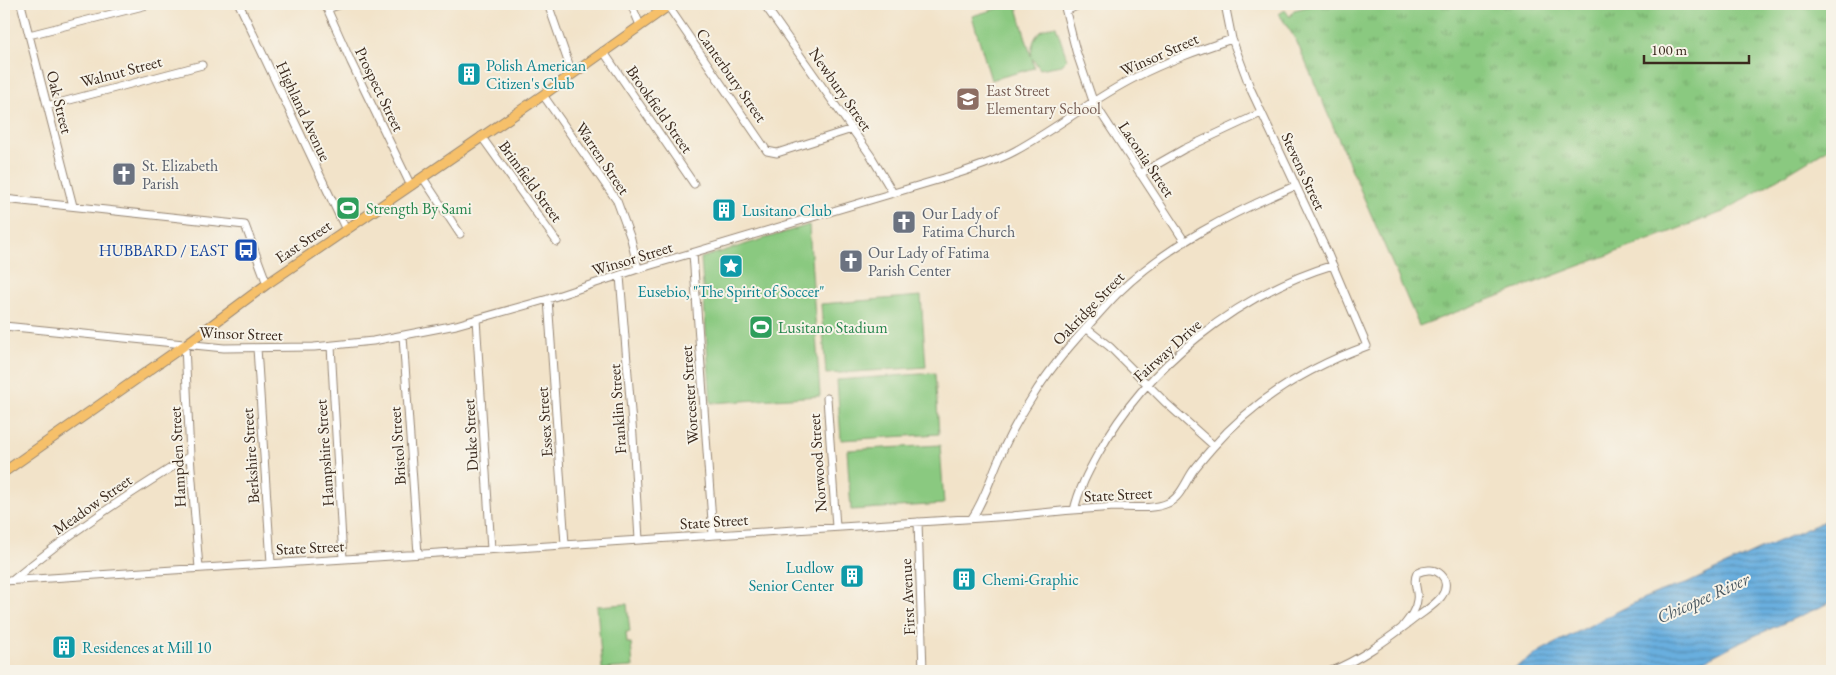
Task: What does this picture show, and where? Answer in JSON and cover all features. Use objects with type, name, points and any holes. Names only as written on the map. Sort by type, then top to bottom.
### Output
[{"type":"main road","name":"East Street","points":[[4,472],[185,345],[267,284],[544,95],[669,5]]},
{"type":"street","name":"Oak Street","points":[[21,4],[73,206]]},
{"type":"street","points":[[30,35],[151,4]]},
{"type":"street","name":"Highland Avenue","points":[[239,4],[346,230]]},
{"type":"street","points":[[326,6],[342,4]]},
{"type":"street","points":[[548,4],[572,73]]},
{"type":"street","points":[[631,4],[640,25]]},
{"type":"street","name":"Newbury Street","points":[[764,4],[871,156],[893,193]]},
{"type":"street","points":[[1065,7],[1081,4]]},
{"type":"street","name":"Stevens Street","points":[[1225,4],[1232,39],[1261,113],[1333,266],[1367,346]]},
{"type":"street","name":"Canterbury Street","points":[[669,5],[767,151],[777,153],[852,130]]},
{"type":"street","name":"Prospect Street","points":[[326,6],[355,71],[411,186]]},
{"type":"street","name":"Laconia Street","points":[[1065,7],[1076,51],[1093,101],[1184,242]]},
{"type":"street","name":"Winsor Street","points":[[4,326],[224,348],[331,346],[373,342],[431,331],[548,299],[638,269],[694,254],[944,178],[1001,158],[1093,101],[1136,77],[1177,58],[1232,39]]},
{"type":"street","name":"Brookfield Street","points":[[603,51],[694,184]]},
{"type":"street","name":"Walnut Street","points":[[47,106],[202,65]]},
{"type":"street","name":"Warren Street","points":[[544,95],[617,201],[638,269]]},
{"type":"street","points":[[1140,174],[1184,149],[1261,113]]},
{"type":"street","name":"Brimfield Street","points":[[482,136],[557,242]]},
{"type":"street","points":[[423,178],[460,234]]},
{"type":"street","name":"Oakridge Street","points":[[972,518],[981,504],[1009,437],[1033,396],[1064,352],[1124,288],[1184,242],[1243,210],[1295,186]]},
{"type":"street","points":[[4,200],[245,225],[267,284]]},
{"type":"street","name":"Worcester Street","points":[[694,254],[713,535]]},
{"type":"street","name":"Fairway Drive","points":[[1074,510],[1078,492],[1105,442],[1123,414],[1147,384],[1163,368],[1198,338],[1249,301],[1306,273],[1333,266]]},
{"type":"street","name":"Franklin Street","points":[[620,276],[639,540]]},
{"type":"street","name":"Essex Street","points":[[548,299],[565,544]]},
{"type":"street","name":"Duke Street","points":[[476,319],[491,549]]},
{"type":"street","points":[[1086,328],[1110,347],[1214,446]]},
{"type":"street","name":"Bristol Street","points":[[403,336],[418,554]]},
{"type":"street","name":"Hampden Street","points":[[185,345],[190,456],[199,568]]},
{"type":"street","name":"Hampshire Street","points":[[331,346],[343,559]]},
{"type":"street","name":"State Street","points":[[4,581],[1012,516],[1168,503],[1174,498],[1193,470],[1214,446],[1259,404],[1289,383],[1330,361],[1367,346]]},
{"type":"street","name":"Berkshire Street","points":[[257,348],[271,563]]},
{"type":"street","name":"Norwood Street","points":[[827,398],[836,527]]},
{"type":"street","name":"Meadow Street","points":[[13,580],[50,549],[95,517],[190,456]]},
{"type":"street","name":"First Avenue","points":[[918,522],[924,671]]},
{"type":"street","points":[[1331,671],[1357,658],[1401,628],[1442,596],[1445,582],[1443,576],[1436,570],[1423,570],[1417,573],[1414,583],[1417,602],[1411,615],[1401,628]]},
{"type":"green space","points":[[1016,4],[1031,56],[1034,40],[1037,35],[1044,29],[1056,26],[1067,59],[1061,65],[1040,69],[1032,58],[1034,68],[991,80],[972,16]]},
{"type":"green space","points":[[1318,4],[1832,4],[1832,146],[1723,212],[1419,326],[1296,40],[1279,14],[1285,10],[1290,17],[1294,10]]},
{"type":"green space","name":"Lusitano Stadium","points":[[809,225],[820,396],[711,403],[701,258]]},
{"type":"green space","points":[[921,296],[926,367],[826,374],[821,304]]},
{"type":"green space","points":[[935,373],[939,434],[841,440],[837,380]]},
{"type":"green space","points":[[940,445],[944,504],[851,510],[847,450]]},
{"type":"green space","points":[[627,604],[630,632],[626,632],[627,643],[631,643],[633,667],[602,669],[597,606]]},
{"type":"water","name":"Chicopee River","points":[[1832,518],[1832,602],[1738,643],[1684,671],[1510,671],[1542,650],[1642,599],[1686,584]]},
{"type":"place","name":"Polish American Citizen's Club","points":[[469,74]]},
{"type":"place","name":"East Street Elementary School","points":[[968,99]]},
{"type":"place","name":"St. Elizabeth Parish","points":[[124,174]]},
{"type":"place","name":"Strength By Sami","points":[[348,208]]},
{"type":"place","name":"Lusitano Club","points":[[724,210]]},
{"type":"place","name":"Our Lady of Fatima Church","points":[[904,222]]},
{"type":"place","name":"HUBBARD / EAST","points":[[246,250]]},
{"type":"place","name":"Our Lady of Fatima Parish Center","points":[[851,261]]},
{"type":"place","name":"Eusebio, \"The Spirit of Soccer\"","points":[[731,266]]},
{"type":"place","name":"Lusitano Stadium","points":[[761,327]]},
{"type":"place","name":"Ludlow Senior Center","points":[[852,576]]},
{"type":"place","name":"Chemi-Graphic","points":[[964,579]]},
{"type":"place","name":"Residences at Mill 10","points":[[64,647]]}]
